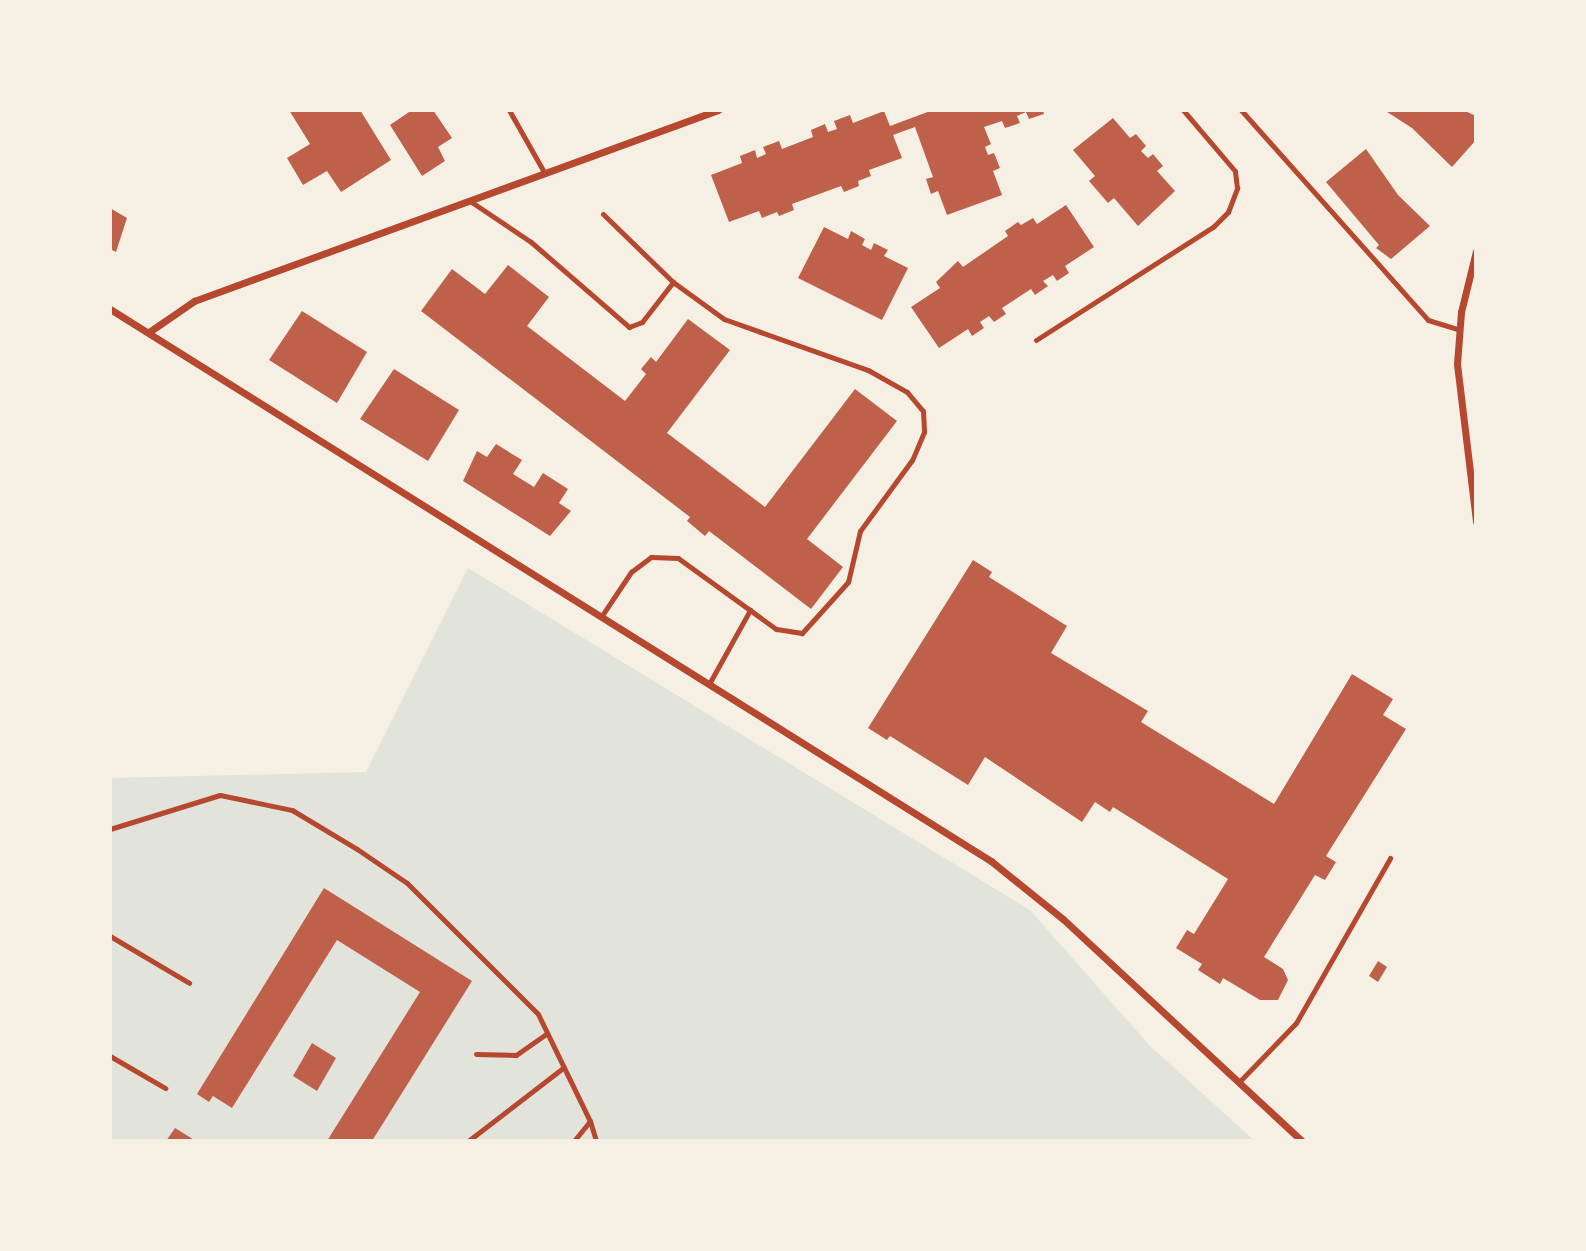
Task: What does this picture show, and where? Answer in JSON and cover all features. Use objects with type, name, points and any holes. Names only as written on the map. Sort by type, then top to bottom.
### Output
[{"type":"street","points":[[149,332],[194,301],[718,110]]},
{"type":"street","points":[[1476,251],[1458,329],[1458,381],[1476,522]]},
{"type":"street","points":[[110,309],[991,861],[1055,913],[1302,1141]]},
{"type":"lane","points":[[509,110],[545,174]]},
{"type":"lane","points":[[1036,340],[1213,226],[1228,212],[1237,188],[1235,171],[1183,110]]},
{"type":"lane","points":[[1241,110],[1428,320],[1458,329]]},
{"type":"lane","points":[[470,201],[531,242],[629,327],[642,321],[673,282]]},
{"type":"lane","points":[[601,617],[631,572],[651,557],[678,558],[776,629],[803,634],[848,582],[860,531],[912,460],[924,432],[923,411],[907,392],[868,370],[724,319],[673,282],[603,214]]},
{"type":"lane","points":[[709,684],[750,610]]},
{"type":"lane","points":[[110,829],[220,795],[292,810],[407,883],[538,1014],[590,1121],[596,1141]]},
{"type":"lane","points":[[1239,1082],[1296,1023],[1390,858]]},
{"type":"lane","points":[[110,936],[188,983]]},
{"type":"lane","points":[[476,1054],[516,1055],[547,1033]]},
{"type":"lane","points":[[110,1056],[164,1088]]},
{"type":"lane","points":[[468,1141],[564,1067]]},
{"type":"lane","points":[[574,1141],[590,1121]]},
{"type":"shaded area","points":[[468,568],[1030,910],[1150,1046],[1255,1141],[110,1141],[110,778],[366,772]]},
{"type":"building","points":[[289,110],[360,110],[391,160],[341,192],[327,171],[303,185],[287,158],[310,144]]},
{"type":"building","points":[[412,110],[433,110],[452,138],[438,147],[445,161],[422,176],[390,125]]},
{"type":"building","points":[[933,110],[1043,110],[1044,114],[1029,119],[1026,112],[1017,116],[1020,123],[1005,128],[1002,121],[984,127],[991,144],[985,147],[988,155],[994,153],[1000,168],[993,171],[1002,195],[947,215],[938,191],[931,194],[926,179],[933,177],[915,127],[893,135],[902,158],[869,170],[871,176],[858,181],[859,186],[844,192],[841,186],[792,204],[794,210],[779,216],[777,212],[762,218],[759,211],[729,222],[711,175],[742,163],[740,156],[755,150],[757,158],[766,154],[763,147],[779,141],[782,149],[813,137],[811,130],[825,124],[828,132],[837,129],[834,121],[850,115],[853,123],[884,111],[890,126]]},
{"type":"building","points":[[1384,110],[1463,110],[1476,116],[1476,140],[1452,167],[1412,128]]},
{"type":"building","points":[[1113,118],[1130,138],[1136,134],[1146,146],[1141,151],[1148,158],[1153,154],[1163,166],[1157,171],[1175,191],[1138,226],[1114,198],[1108,203],[1089,181],[1095,176],[1073,150]]},
{"type":"building","points":[[1366,149],[1398,195],[1430,226],[1391,259],[1376,248],[1379,245],[1326,182]]},
{"type":"building","points":[[1066,205],[1094,247],[1065,266],[1069,273],[1057,281],[1053,275],[1043,281],[1048,286],[1035,295],[1031,289],[1002,308],[1006,314],[994,322],[989,316],[980,322],[984,328],[972,336],[968,329],[939,348],[911,307],[940,288],[936,282],[958,261],[963,267],[1008,236],[1005,231],[1018,222],[1021,225],[1033,218],[1037,224]]},
{"type":"building","points":[[110,208],[127,218],[116,252],[110,249]]},
{"type":"building","points":[[824,227],[848,239],[851,231],[865,239],[862,245],[871,250],[874,243],[888,250],[884,256],[908,268],[882,320],[798,278]]},
{"type":"building","points":[[508,265],[549,297],[527,326],[625,401],[646,374],[641,369],[651,357],[656,362],[688,319],[730,350],[667,433],[765,507],[855,389],[897,421],[807,539],[843,567],[811,609],[709,531],[705,536],[687,521],[690,517],[421,311],[452,269],[485,294]]},
{"type":"building","points":[[302,311],[367,352],[337,403],[269,360]]},
{"type":"building","points":[[394,369],[459,410],[428,461],[360,419]]},
{"type":"building","points":[[496,444],[522,460],[513,474],[534,487],[543,473],[568,489],[559,503],[571,511],[550,536],[463,481],[477,451],[487,457]]},
{"type":"building","points":[[973,560],[992,572],[989,577],[1067,626],[1051,653],[1148,711],[1141,722],[1274,804],[1352,674],[1393,699],[1383,715],[1406,729],[1326,856],[1336,862],[1325,880],[1315,875],[1264,957],[1283,969],[1288,980],[1278,1000],[1260,1000],[1223,978],[1220,984],[1198,970],[1202,964],[1176,948],[1187,930],[1194,934],[1228,879],[1113,807],[1110,812],[1095,802],[1082,822],[985,757],[968,785],[890,736],[887,740],[868,728]]},
{"type":"building","points":[[324,888],[472,981],[372,1141],[327,1141],[420,992],[337,940],[232,1108],[213,1096],[209,1102],[197,1094]]},
{"type":"building","points":[[1378,961],[1387,967],[1378,982],[1369,976]]},
{"type":"building","points":[[312,1043],[336,1058],[317,1091],[293,1076]]},
{"type":"building","points":[[175,1128],[196,1141],[166,1141]]}]
